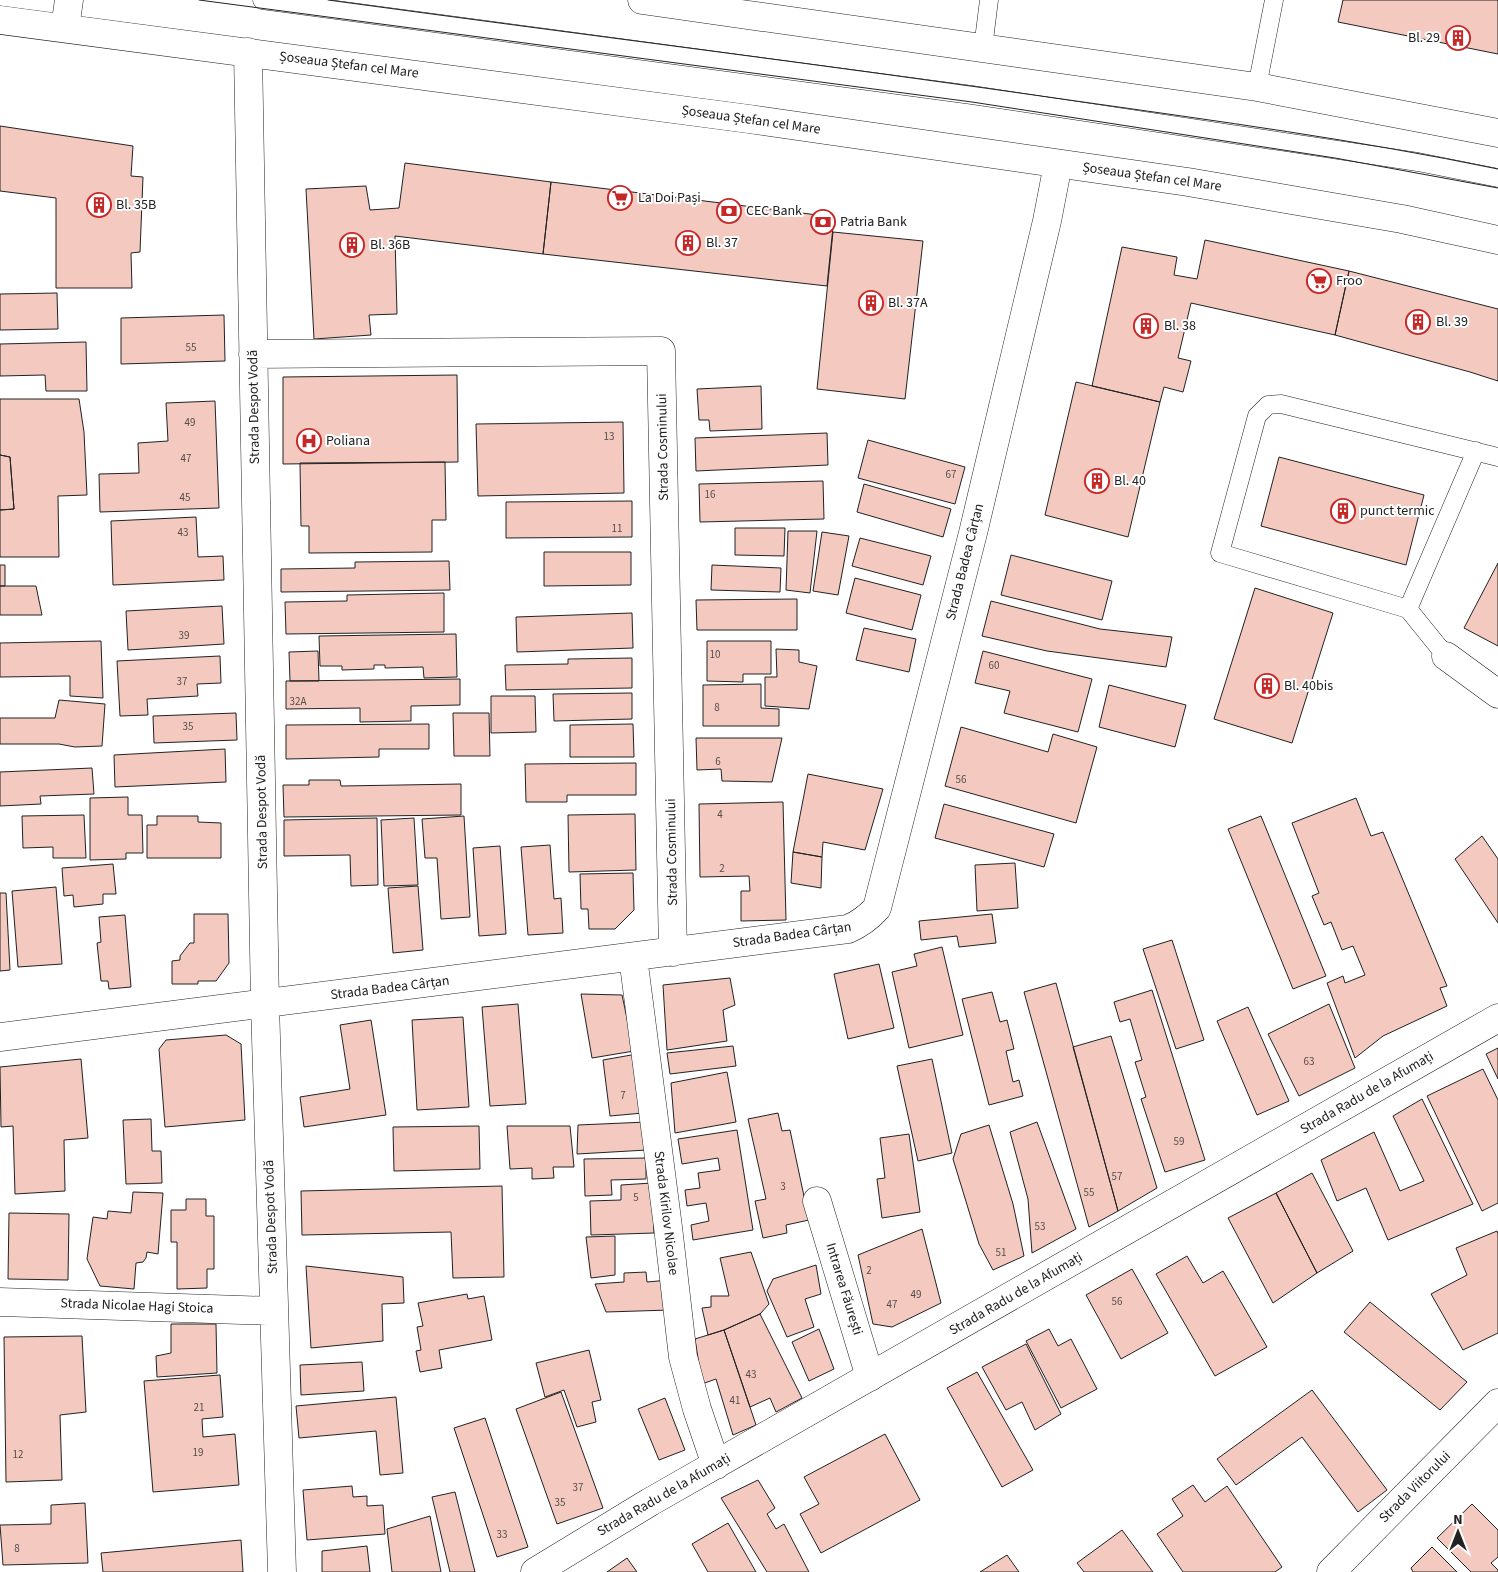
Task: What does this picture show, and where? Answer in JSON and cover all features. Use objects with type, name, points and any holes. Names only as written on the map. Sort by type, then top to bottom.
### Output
[{"type":"street","points":[[65,28],[69,0]]},
{"type":"street","points":[[642,0],[1258,86],[1498,133]]},
{"type":"street","name":"Șoseaua Ștefan cel Mare","points":[[0,20],[749,119],[1253,192],[1402,219],[1498,240]]},
{"type":"street","name":"Strada Despot Vodă","points":[[248,52],[265,1004],[282,1572]]},
{"type":"street","name":"Strada Badea Cârțan","points":[[0,1037],[848,929],[859,925],[869,917],[876,908],[973,533],[1058,164]]},
{"type":"street","name":"Strada Cosminului","points":[[253,354],[662,351],[673,952]]},
{"type":"street","points":[[1446,656],[1498,694]]},
{"type":"street","name":"Strada Kirilov Nicolae","points":[[633,957],[683,1356],[697,1409],[716,1465]]},
{"type":"street","name":"Strada Radu de la Afumați","points":[[535,1572],[650,1502],[1498,1018]]},
{"type":"street","name":"Intrarea Făurești","points":[[817,1201],[870,1377]]},
{"type":"street","name":"Strada Nicolae Hagi Stoica","points":[[0,1302],[274,1311]]},
{"type":"street","name":"Strada Viitorului","points":[[1343,1568],[1498,1403]]},
{"type":"lane","points":[[262,0],[982,97],[1418,162],[1498,178]]},
{"type":"lane","points":[[983,48],[989,0]]},
{"type":"lane","points":[[1258,86],[1274,0]]},
{"type":"lane","points":[[1446,656],[1408,609],[1220,553],[1257,416],[1268,404],[1281,404],[1498,456]]},
{"type":"lane","points":[[1408,609],[1476,452]]},
{"type":"building","name":"Bl. 29","points":[[1343,0],[1498,0],[1498,54],[1338,22]]},
{"type":"building","name":"Bl. 35B","points":[[0,126],[133,146],[131,176],[143,177],[140,252],[131,253],[132,288],[56,288],[56,198],[0,191]]},
{"type":"building","name":"Bl. 36B","points":[[405,163],[551,182],[543,254],[395,236],[397,314],[369,315],[371,335],[314,339],[306,189],[366,186],[370,210],[399,208]]},
{"type":"building","name":"Bl. 37","points":[[551,182],[834,217],[827,286],[543,254]]},
{"type":"building","name":"Bl. 37A","points":[[833,232],[923,241],[905,399],[817,389]]},
{"type":"building","name":"Bl. 38","points":[[1205,240],[1349,271],[1335,335],[1191,303],[1178,358],[1191,361],[1183,392],[1164,387],[1160,402],[1092,386],[1122,247],[1177,257],[1174,275],[1197,279]]},
{"type":"building","name":"Bl. 39","points":[[1349,271],[1498,309],[1498,381],[1335,335]]},
{"type":"building","points":[[57,293],[58,329],[0,330],[0,294]]},
{"type":"building","points":[[224,315],[225,361],[121,364],[121,318]]},
{"type":"building","points":[[86,342],[87,391],[46,391],[45,375],[0,376],[0,344]]},
{"type":"building","points":[[457,375],[458,462],[283,464],[283,377]]},
{"type":"building","name":"Bl. 40","points":[[1076,382],[1160,402],[1128,537],[1045,515]]},
{"type":"building","points":[[761,386],[762,429],[710,431],[709,420],[699,420],[697,389]]},
{"type":"building","points":[[0,399],[79,399],[84,432],[87,495],[58,496],[59,557],[0,557],[0,510],[14,509],[10,457],[0,455]]},
{"type":"building","points":[[215,401],[219,508],[100,512],[99,474],[139,473],[138,443],[168,441],[166,403]]},
{"type":"building","points":[[623,422],[624,493],[478,496],[476,424]]},
{"type":"building","points":[[827,433],[828,465],[696,471],[695,438]]},
{"type":"building","points":[[868,440],[965,467],[955,504],[858,478]]},
{"type":"building","points":[[0,455],[10,457],[14,509],[0,510]]},
{"type":"building","name":"punct termic","points":[[1279,457],[1424,495],[1406,565],[1261,526]]},
{"type":"building","points":[[445,462],[446,520],[432,520],[432,552],[309,553],[309,526],[301,526],[300,463]]},
{"type":"building","points":[[823,481],[824,519],[700,522],[699,484]]},
{"type":"building","points":[[864,484],[951,509],[943,537],[857,512]]},
{"type":"building","points":[[632,501],[632,537],[506,538],[506,502]]},
{"type":"building","points":[[196,517],[198,557],[223,556],[224,580],[113,585],[111,521]]},
{"type":"building","points":[[735,528],[785,528],[784,556],[735,555]]},
{"type":"building","points":[[788,531],[817,531],[810,593],[786,590]]},
{"type":"building","points":[[822,532],[849,536],[838,595],[813,591]]},
{"type":"building","points":[[860,538],[931,556],[923,585],[852,566]]},
{"type":"building","points":[[544,552],[631,552],[631,585],[544,586]]},
{"type":"building","points":[[1011,555],[1112,581],[1102,620],[1001,595]]},
{"type":"building","points":[[449,561],[450,590],[281,592],[281,569],[355,568],[355,562]]},
{"type":"building","points":[[1498,563],[1498,646],[1464,628]]},
{"type":"building","points":[[0,565],[5,565],[5,586],[0,586]]},
{"type":"building","points":[[712,565],[781,568],[780,592],[711,590]]},
{"type":"building","points":[[855,578],[921,595],[912,630],[846,613]]},
{"type":"building","points":[[0,586],[36,586],[42,615],[0,615]]},
{"type":"building","name":"Bl. 40bis","points":[[1255,588],[1333,613],[1292,743],[1214,719]]},
{"type":"building","points":[[444,593],[444,632],[286,634],[285,602],[347,601],[347,595]]},
{"type":"building","points":[[797,599],[797,630],[697,630],[696,600]]},
{"type":"building","points":[[991,601],[1100,629],[1172,637],[1166,667],[1047,651],[982,636]]},
{"type":"building","points":[[222,606],[224,644],[128,650],[126,611]]},
{"type":"building","points":[[632,613],[633,648],[517,652],[516,617]]},
{"type":"building","points":[[864,628],[916,639],[909,672],[856,660]]},
{"type":"building","points":[[456,634],[457,677],[424,678],[423,667],[385,668],[385,665],[374,665],[374,669],[342,670],[342,666],[320,666],[319,636]]},
{"type":"building","points":[[101,641],[103,698],[70,696],[70,676],[0,677],[0,643]]},
{"type":"building","points":[[707,641],[771,641],[771,674],[743,674],[743,682],[707,681]]},
{"type":"building","points":[[776,649],[799,650],[799,662],[817,666],[809,709],[765,706],[765,677],[777,677]]},
{"type":"building","points":[[318,651],[319,681],[290,681],[289,652]]},
{"type":"building","points":[[983,651],[1092,679],[1078,732],[1004,713],[1010,691],[975,683]]},
{"type":"building","points":[[220,656],[221,683],[197,684],[198,696],[147,699],[148,715],[120,716],[117,661]]},
{"type":"building","points":[[632,658],[632,688],[506,690],[505,665],[568,664],[568,659]]},
{"type":"building","points":[[460,679],[460,705],[411,706],[411,721],[360,722],[360,708],[286,709],[286,681]]},
{"type":"building","points":[[761,684],[761,708],[779,709],[779,726],[703,726],[703,685]]},
{"type":"building","points":[[1109,685],[1186,705],[1175,747],[1099,727]]},
{"type":"building","points":[[632,693],[632,719],[554,721],[553,694]]},
{"type":"building","points":[[491,696],[535,696],[536,732],[491,733]]},
{"type":"building","points":[[59,700],[105,704],[102,746],[75,747],[59,744],[0,744],[0,718],[55,718]]},
{"type":"building","points":[[236,713],[237,740],[154,743],[153,716]]},
{"type":"building","points":[[453,713],[489,713],[490,756],[454,756]]},
{"type":"building","points":[[429,724],[429,749],[379,749],[379,757],[286,759],[286,725]]},
{"type":"building","points":[[633,724],[634,757],[570,757],[570,725]]},
{"type":"building","points":[[961,727],[1048,752],[1053,734],[1097,747],[1076,823],[945,786]]},
{"type":"building","points":[[696,738],[782,738],[772,782],[722,781],[721,769],[697,770]]},
{"type":"building","points":[[225,749],[226,782],[115,787],[114,755]]},
{"type":"building","points":[[636,763],[636,795],[567,795],[567,802],[526,802],[525,764]]},
{"type":"building","points":[[92,768],[94,794],[40,796],[41,804],[0,806],[0,772]]},
{"type":"building","points":[[808,774],[883,789],[865,850],[823,842],[822,857],[793,852]]},
{"type":"building","points":[[309,780],[340,780],[341,786],[461,784],[461,815],[284,817],[283,785],[309,785]]},
{"type":"building","points":[[128,797],[128,815],[142,815],[143,853],[126,853],[126,859],[90,860],[90,798]]},
{"type":"building","points":[[1356,798],[1371,836],[1383,832],[1447,986],[1440,988],[1447,1006],[1383,1036],[1355,1058],[1327,983],[1343,976],[1345,983],[1365,975],[1353,946],[1342,950],[1331,922],[1324,925],[1312,896],[1319,893],[1292,823]]},
{"type":"building","points":[[783,802],[786,920],[741,921],[741,891],[750,891],[749,876],[700,877],[699,804]]},
{"type":"building","points":[[944,804],[1054,834],[1044,867],[935,838]]},
{"type":"building","points":[[635,814],[636,870],[569,872],[568,815]]},
{"type":"building","points":[[84,815],[86,858],[53,858],[53,847],[23,848],[22,816]]},
{"type":"building","points":[[157,816],[198,816],[198,822],[221,823],[221,858],[147,858],[147,825],[157,825]]},
{"type":"building","points":[[464,816],[470,917],[441,919],[437,858],[425,858],[422,819]]},
{"type":"building","points":[[1261,816],[1326,976],[1293,989],[1228,829]]},
{"type":"building","points":[[377,818],[378,885],[351,886],[350,855],[284,856],[284,820]]},
{"type":"building","points":[[414,818],[418,885],[384,886],[381,820]]},
{"type":"building","points":[[1482,836],[1498,859],[1498,923],[1455,859]]},
{"type":"building","points":[[550,845],[554,899],[561,898],[563,933],[528,935],[521,847]]},
{"type":"building","points":[[500,846],[506,934],[479,936],[473,848]]},
{"type":"building","points":[[793,852],[822,857],[821,888],[791,883]]},
{"type":"building","points":[[1015,863],[1018,908],[977,911],[975,865]]},
{"type":"building","points":[[113,864],[116,894],[103,894],[103,904],[74,907],[73,895],[64,896],[62,868]]},
{"type":"building","points":[[633,873],[634,910],[615,929],[589,929],[588,909],[581,909],[580,874]]},
{"type":"building","points":[[418,886],[423,950],[393,953],[388,888]]},
{"type":"building","points":[[56,887],[62,964],[18,967],[12,891]]},
{"type":"building","points":[[0,893],[6,893],[10,970],[0,971]]},
{"type":"building","points":[[194,914],[228,914],[229,963],[216,981],[198,981],[198,984],[172,984],[172,961],[180,960],[180,956],[190,943],[194,943]]},
{"type":"building","points":[[992,914],[996,943],[959,947],[957,936],[921,940],[919,921]]},
{"type":"building","points":[[125,915],[131,987],[109,989],[108,981],[101,981],[97,943],[101,942],[99,917]]},
{"type":"building","points":[[1172,940],[1204,1040],[1176,1049],[1143,949]]},
{"type":"building","points":[[942,947],[963,1035],[909,1048],[892,972],[917,966],[914,954]]},
{"type":"building","points":[[879,964],[894,1028],[848,1039],[834,974]]},
{"type":"building","points":[[730,978],[735,1005],[723,1010],[727,1041],[667,1050],[663,985]]},
{"type":"building","points":[[1056,983],[1118,1211],[1089,1227],[1024,992]]},
{"type":"building","points":[[1152,990],[1205,1160],[1165,1172],[1141,1099],[1146,1097],[1135,1062],[1142,1060],[1130,1019],[1120,1022],[1114,1002]]},
{"type":"building","points":[[992,992],[1000,1022],[1007,1020],[1014,1049],[1006,1051],[1013,1082],[1019,1080],[1023,1096],[989,1105],[962,999]]},
{"type":"building","points":[[581,994],[622,995],[634,1051],[592,1058]]},
{"type":"building","points":[[518,1004],[526,1104],[490,1106],[482,1007]]},
{"type":"building","points":[[1329,1004],[1355,1068],[1299,1096],[1268,1034]]},
{"type":"building","points":[[1248,1007],[1289,1101],[1257,1115],[1217,1021]]},
{"type":"building","points":[[463,1017],[469,1107],[417,1110],[412,1020]]},
{"type":"building","points":[[371,1020],[386,1115],[304,1127],[300,1097],[350,1089],[340,1025]]},
{"type":"building","points":[[226,1035],[241,1044],[245,1120],[165,1127],[159,1049],[166,1040]]},
{"type":"building","points":[[1111,1036],[1157,1188],[1118,1211],[1073,1047]]},
{"type":"building","points":[[733,1046],[736,1066],[670,1074],[667,1053]]},
{"type":"building","points":[[1498,1048],[1498,1079],[1486,1054]]},
{"type":"building","points":[[637,1054],[643,1113],[610,1116],[603,1060]]},
{"type":"building","points":[[81,1059],[88,1138],[64,1140],[65,1191],[15,1194],[13,1126],[1,1127],[0,1067]]},
{"type":"building","points":[[932,1059],[952,1153],[918,1161],[897,1066]]},
{"type":"building","points":[[1483,1069],[1498,1100],[1498,1203],[1482,1211],[1427,1096]]},
{"type":"building","points":[[727,1072],[736,1122],[675,1133],[671,1083]]},
{"type":"building","points":[[1422,1099],[1473,1204],[1388,1240],[1366,1188],[1337,1201],[1321,1160],[1374,1132],[1400,1191],[1424,1181],[1393,1116]]},
{"type":"building","points":[[778,1113],[782,1131],[790,1130],[809,1220],[786,1225],[787,1233],[763,1238],[755,1201],[766,1199],[748,1119]]},
{"type":"building","points":[[151,1119],[152,1151],[161,1151],[162,1183],[126,1184],[123,1120]]},
{"type":"building","points":[[647,1122],[647,1150],[577,1154],[578,1125]]},
{"type":"building","points":[[1037,1122],[1076,1229],[1032,1253],[1028,1199],[1010,1132]]},
{"type":"building","points":[[989,1125],[1013,1204],[1024,1256],[993,1270],[979,1244],[953,1159],[961,1134]]},
{"type":"building","points":[[479,1126],[480,1169],[394,1171],[393,1127]]},
{"type":"building","points":[[507,1126],[570,1126],[574,1167],[553,1167],[554,1178],[532,1179],[532,1168],[510,1169]]},
{"type":"building","points":[[737,1130],[753,1230],[693,1240],[691,1225],[709,1221],[706,1203],[687,1206],[685,1190],[700,1188],[698,1173],[720,1170],[718,1158],[682,1164],[678,1139]]},
{"type":"building","points":[[909,1134],[920,1212],[882,1218],[877,1179],[885,1178],[880,1138]]},
{"type":"building","points":[[646,1158],[646,1179],[611,1180],[612,1195],[585,1196],[584,1159]]},
{"type":"building","points":[[1312,1173],[1353,1251],[1317,1273],[1276,1193]]},
{"type":"building","points":[[652,1183],[654,1233],[591,1235],[590,1201],[621,1200],[621,1185]]},
{"type":"building","points":[[502,1186],[504,1277],[453,1278],[451,1232],[302,1235],[301,1191]]},
{"type":"building","points":[[133,1192],[163,1193],[158,1254],[147,1252],[143,1262],[136,1263],[134,1289],[100,1286],[87,1259],[93,1217],[107,1219],[108,1211],[131,1213]]},
{"type":"building","points":[[1276,1193],[1317,1273],[1273,1303],[1228,1218]]},
{"type":"building","points":[[186,1199],[206,1199],[206,1216],[214,1216],[214,1269],[207,1269],[207,1288],[177,1289],[177,1242],[171,1242],[171,1210],[186,1210]]},
{"type":"building","points":[[9,1213],[69,1214],[68,1280],[8,1279]]},
{"type":"building","points":[[922,1229],[941,1303],[892,1327],[873,1324],[858,1255]]},
{"type":"building","points":[[1497,1231],[1498,1333],[1463,1350],[1431,1294],[1467,1275],[1456,1248]]},
{"type":"building","points":[[615,1236],[615,1275],[591,1278],[586,1237]]},
{"type":"building","points":[[751,1252],[769,1304],[760,1314],[708,1335],[702,1308],[711,1307],[711,1296],[729,1296],[720,1258]]},
{"type":"building","points":[[1187,1256],[1203,1283],[1223,1271],[1267,1347],[1215,1376],[1156,1274]]},
{"type":"building","points":[[816,1265],[821,1294],[805,1299],[814,1327],[787,1337],[767,1291],[773,1279]]},
{"type":"building","points":[[306,1266],[403,1277],[404,1303],[382,1304],[383,1341],[311,1348]]},
{"type":"building","points":[[1132,1269],[1168,1333],[1121,1359],[1086,1295]]},
{"type":"building","points":[[646,1272],[647,1282],[669,1280],[670,1310],[606,1312],[595,1284],[624,1282],[624,1273]]},
{"type":"building","points":[[467,1294],[468,1299],[484,1296],[492,1340],[439,1350],[442,1368],[420,1372],[416,1351],[421,1350],[417,1327],[423,1326],[418,1303]]},
{"type":"building","points":[[1370,1302],[1467,1382],[1440,1410],[1344,1332]]},
{"type":"building","points":[[760,1314],[802,1398],[776,1412],[770,1398],[750,1407],[724,1330]]},
{"type":"building","points":[[171,1324],[216,1324],[217,1373],[157,1377],[156,1356],[171,1353]]},
{"type":"building","points":[[819,1329],[834,1369],[809,1381],[792,1342]]},
{"type":"building","points":[[1049,1329],[1058,1346],[1071,1339],[1097,1389],[1061,1408],[1026,1341]]},
{"type":"building","points":[[724,1330],[756,1425],[733,1435],[716,1379],[702,1384],[695,1339]]},
{"type":"building","points":[[82,1336],[86,1412],[60,1415],[62,1480],[6,1482],[4,1337]]},
{"type":"building","points":[[1026,1344],[1061,1414],[1035,1430],[1022,1402],[1006,1410],[982,1367]]},
{"type":"building","points":[[589,1350],[601,1400],[592,1402],[596,1422],[577,1427],[564,1390],[545,1397],[536,1363]]},
{"type":"building","points":[[362,1362],[364,1391],[301,1395],[300,1365]]},
{"type":"building","points":[[977,1372],[1033,1470],[1002,1487],[947,1388]]},
{"type":"building","points":[[220,1375],[223,1417],[202,1419],[203,1437],[235,1434],[239,1485],[153,1492],[144,1381]]},
{"type":"building","points":[[1312,1390],[1387,1490],[1358,1512],[1302,1437],[1236,1485],[1217,1459]]},
{"type":"building","points":[[561,1392],[603,1508],[557,1524],[516,1409]]},
{"type":"building","points":[[396,1397],[403,1473],[380,1475],[376,1431],[299,1438],[296,1406]]},
{"type":"building","points":[[665,1398],[685,1450],[659,1460],[638,1409]]},
{"type":"building","points":[[485,1418],[528,1547],[497,1557],[454,1428]]},
{"type":"building","points":[[885,1434],[920,1500],[821,1553],[800,1514],[819,1504],[804,1477]]},
{"type":"building","points":[[758,1480],[775,1508],[767,1514],[776,1529],[784,1524],[809,1572],[767,1572],[721,1498]]},
{"type":"building","points":[[1193,1485],[1205,1502],[1227,1486],[1282,1567],[1275,1572],[1183,1572],[1157,1534],[1183,1516],[1172,1499]]},
{"type":"building","points":[[352,1486],[353,1497],[367,1496],[367,1506],[383,1505],[385,1534],[307,1540],[303,1490]]},
{"type":"building","points":[[455,1492],[475,1572],[450,1572],[432,1497]]},
{"type":"building","points":[[85,1503],[88,1563],[3,1565],[0,1525],[51,1524],[51,1505]]},
{"type":"building","points":[[1472,1504],[1498,1530],[1498,1557],[1491,1563],[1498,1572],[1471,1572],[1437,1538]]},
{"type":"building","points":[[430,1516],[441,1572],[392,1572],[387,1529]]},
{"type":"building","points":[[728,1523],[756,1572],[708,1572],[692,1544]]},
{"type":"building","points":[[1122,1530],[1153,1572],[1084,1572],[1077,1563]]},
{"type":"building","points":[[241,1540],[243,1572],[103,1572],[101,1553]]},
{"type":"building","points":[[367,1546],[370,1572],[322,1572],[322,1551]]},
{"type":"building","points":[[1432,1547],[1457,1572],[1413,1572],[1411,1568]]},
{"type":"building","points":[[1007,1555],[1019,1572],[980,1572]]},
{"type":"building","points":[[627,1558],[637,1572],[607,1572]]},
{"type":"tram line","points":[[199,0],[972,102],[1335,158],[1498,188]]},
{"type":"tram line","points":[[328,0],[1182,116],[1340,140],[1498,169]]},
{"type":"place","name":"Bl. 29","points":[[1458,38]]},
{"type":"place","name":"La Doi Pași","points":[[620,198]]},
{"type":"place","name":"Bl. 35B","points":[[99,205]]},
{"type":"place","name":"CEC Bank","points":[[729,211]]},
{"type":"place","name":"Patria Bank","points":[[823,222]]},
{"type":"place","name":"Bl. 37","points":[[688,243]]},
{"type":"place","name":"Bl. 36B","points":[[352,245]]},
{"type":"place","name":"Froo","points":[[1319,281]]},
{"type":"place","name":"Bl. 37A","points":[[871,303]]},
{"type":"place","name":"Bl. 39","points":[[1418,322]]},
{"type":"place","name":"Bl. 38","points":[[1146,326]]},
{"type":"place","name":"Poliana","points":[[309,441]]},
{"type":"place","name":"Bl. 40","points":[[1097,481]]},
{"type":"place","name":"punct termic","points":[[1343,511]]},
{"type":"place","name":"Bl. 40bis","points":[[1267,686]]}]
